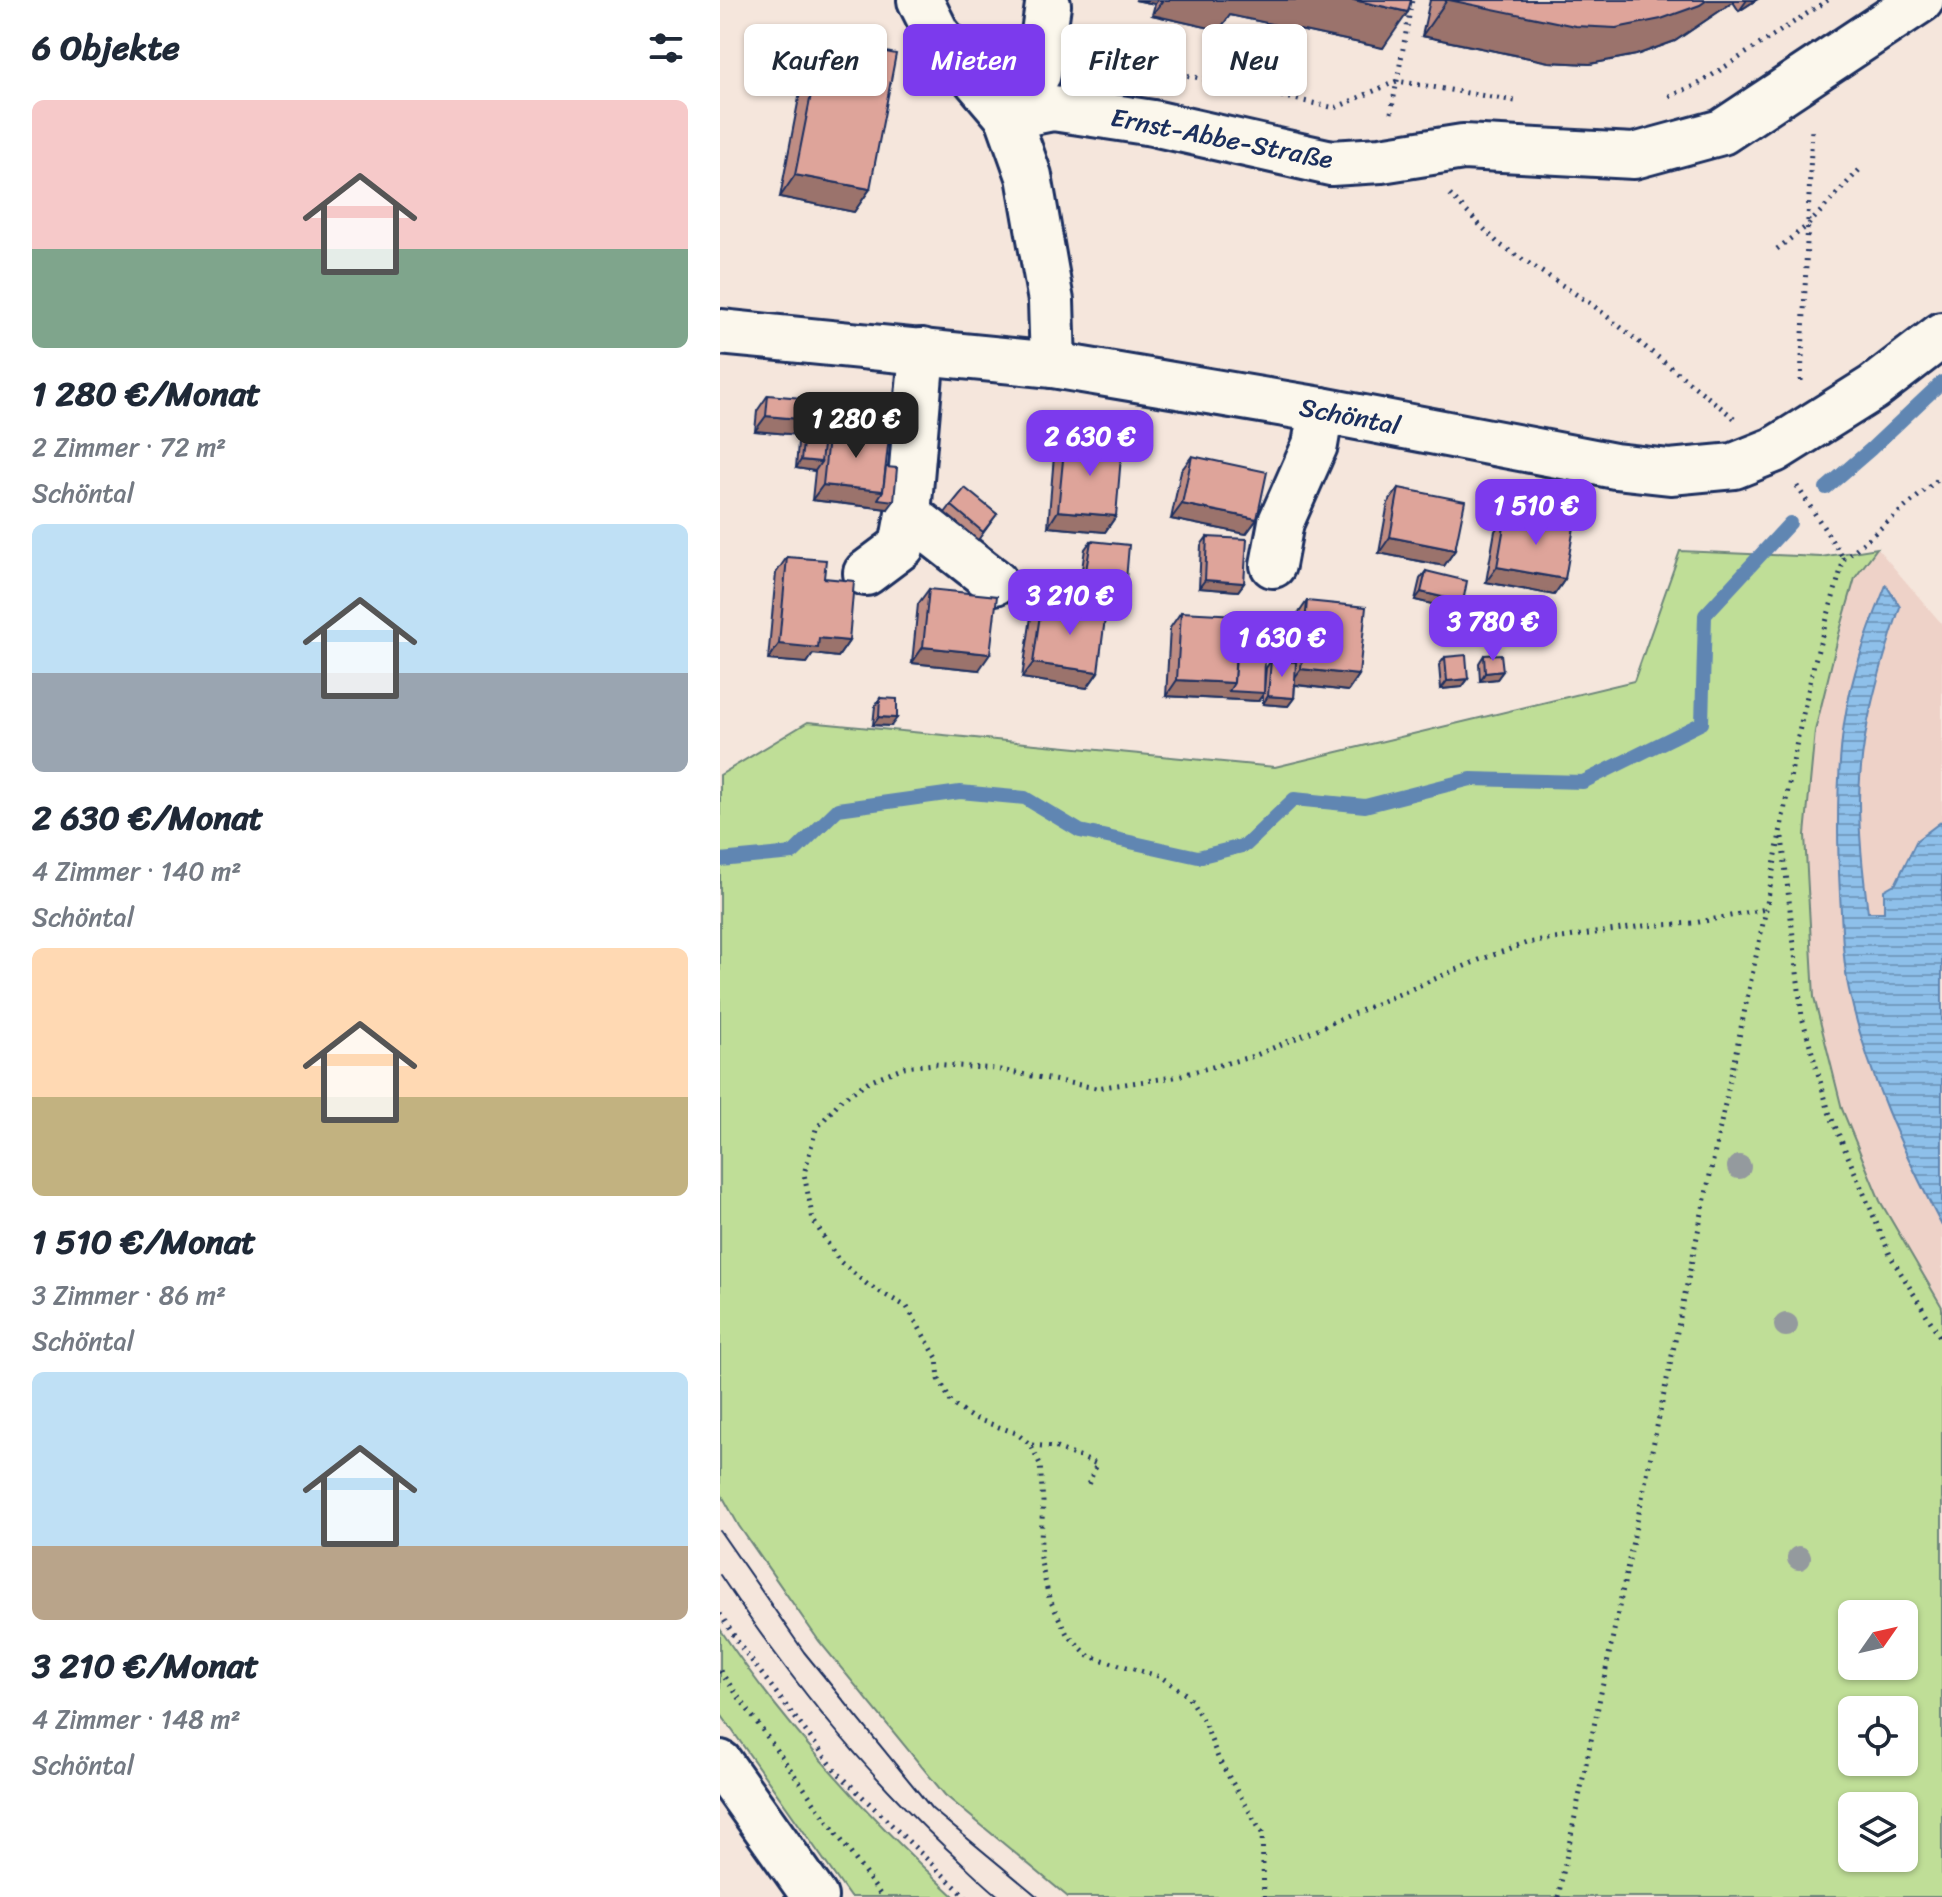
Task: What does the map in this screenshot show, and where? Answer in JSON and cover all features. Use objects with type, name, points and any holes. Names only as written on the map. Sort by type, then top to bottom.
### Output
[{"type":"street","points":[[920,0],[937,34],[1008,117],[1029,176],[1051,301],[1053,365]]},
{"type":"street","name":"Ernst-Abbe-Straße","points":[[1008,117],[1053,108],[1153,123],[1331,163],[1463,147],[1634,156],[1722,132],[1921,0]]},
{"type":"street","points":[[1008,117],[1023,96]]},
{"type":"street","name":"Schöntal","points":[[720,332],[1053,365],[1321,410],[1615,466],[1670,472],[1734,466],[1786,442],[1873,388],[1942,335]]},
{"type":"street","points":[[866,573],[902,546],[908,514],[922,351]]},
{"type":"street","points":[[1273,565],[1281,522],[1315,445],[1321,410]]},
{"type":"street","points":[[908,514],[995,582]]},
{"type":"street","points":[[720,1763],[815,1897]]},
{"type":"path","points":[[1412,0],[1397,81],[1395,157],[1499,244],[1594,306],[1786,442],[1844,559]]},
{"type":"path","points":[[1656,102],[1697,85],[1828,0]]},
{"type":"path","points":[[1045,24],[1335,108],[1397,81],[1525,103]]},
{"type":"path","points":[[1786,442],[1808,225],[1812,127],[1790,89]]},
{"type":"path","points":[[1777,249],[1808,225],[1861,168]]},
{"type":"path","points":[[1558,1897],[1766,909],[1811,680],[1844,559],[1942,476]]},
{"type":"path","points":[[1782,831],[1802,1017],[1829,1112],[1891,1257],[1942,1340]]},
{"type":"path","points":[[1264,1897],[1262,1833],[1219,1760],[1204,1722],[1187,1695],[1161,1677],[1089,1656],[1067,1634],[1049,1598],[1040,1558],[1043,1502],[1040,1464],[1031,1445],[1016,1433],[971,1417],[952,1404],[939,1379],[937,1358],[907,1307],[868,1285],[839,1261],[813,1220],[804,1174],[816,1129],[841,1100],[869,1081],[904,1067],[934,1064],[995,1069],[1096,1088],[1174,1077],[1254,1056],[1479,960],[1527,943],[1643,926],[1694,923],[1766,909]]},
{"type":"path","points":[[1031,1445],[1054,1447],[1097,1464],[1087,1487]]},
{"type":"path","points":[[720,1614],[742,1648],[836,1771],[966,1897]]},
{"type":"path","points":[[720,1671],[882,1897]]},
{"type":"shaded area","points":[[1877,548],[1942,624],[1942,1307],[1880,1201],[1842,1109],[1814,997],[1805,835],[1815,731],[1855,578]]},
{"type":"green space","points":[[1877,548],[1855,578],[1839,634],[1815,731],[1805,835],[1814,997],[1842,1109],[1880,1201],[1942,1307],[1942,1897],[1068,1897],[945,1795],[819,1641],[739,1526],[720,1492],[720,775],[808,722],[1275,767],[1634,681],[1680,551],[1821,557]]},
{"type":"green space","points":[[720,1629],[773,1702],[830,1770],[955,1897],[850,1897],[720,1713]]},
{"type":"water","points":[[1886,585],[1900,607],[1878,678],[1863,751],[1859,801],[1862,856],[1868,912],[1884,912],[1884,890],[1896,883],[1917,840],[1942,821],[1942,1226],[1900,1140],[1876,1081],[1857,1021],[1844,954],[1838,830],[1841,745],[1856,671]]},
{"type":"building","points":[[1354,0],[1411,0],[1408,12]]},
{"type":"building","points":[[1449,0],[1707,0],[1661,19],[1616,28],[1575,26]]},
{"type":"building","points":[[887,52],[896,54],[870,189],[795,175],[811,96],[887,96]]},
{"type":"building","points":[[768,395],[813,399],[811,420],[766,416]]},
{"type":"building","points":[[829,429],[889,436],[883,491],[823,485]]},
{"type":"building","points":[[804,435],[824,437],[821,462],[801,460]]},
{"type":"building","points":[[1065,440],[1122,445],[1116,516],[1058,511]]},
{"type":"building","points":[[1192,456],[1267,472],[1257,519],[1182,504]]},
{"type":"building","points":[[886,467],[897,468],[894,501],[878,499],[883,491]]},
{"type":"building","points":[[965,488],[997,514],[983,532],[951,505]]},
{"type":"building","points":[[1399,488],[1465,501],[1455,550],[1390,537]]},
{"type":"building","points":[[1506,515],[1574,527],[1565,579],[1497,567]]},
{"type":"building","points":[[1207,537],[1247,539],[1244,583],[1205,580]]},
{"type":"building","points":[[1091,541],[1129,545],[1125,592],[1083,588]]},
{"type":"building","points":[[787,557],[826,560],[824,578],[854,581],[849,641],[819,638],[818,648],[779,644]]},
{"type":"building","points":[[1426,571],[1467,581],[1463,602],[1421,592]]},
{"type":"building","points":[[929,589],[997,596],[990,654],[923,647]]},
{"type":"building","points":[[1042,601],[1106,611],[1098,672],[1033,663]]},
{"type":"building","points":[[1307,601],[1366,607],[1359,675],[1301,669]]},
{"type":"building","points":[[1181,612],[1238,615],[1234,683],[1177,680]]},
{"type":"building","points":[[1501,654],[1503,671],[1485,673],[1484,655]]},
{"type":"building","points":[[1466,655],[1468,679],[1447,681],[1445,657]]},
{"type":"building","points":[[1236,656],[1265,657],[1264,693],[1229,691],[1234,683]]},
{"type":"building","points":[[1271,660],[1296,662],[1294,698],[1268,696]]},
{"type":"building","points":[[880,698],[897,699],[897,718],[879,717]]},
{"type":"waterway","points":[[1826,488],[1942,382]]},
{"type":"waterway","points":[[720,860],[793,853],[838,809],[960,792],[1025,798],[1080,831],[1198,857],[1246,845],[1294,799],[1365,806],[1471,779],[1583,782],[1702,723],[1705,615],[1790,523]]},
{"type":"tram line","points":[[720,1531],[804,1652],[932,1809],[1038,1897]]},
{"type":"tram line","points":[[720,1575],[771,1648],[853,1752],[914,1817],[1000,1897]]}]
